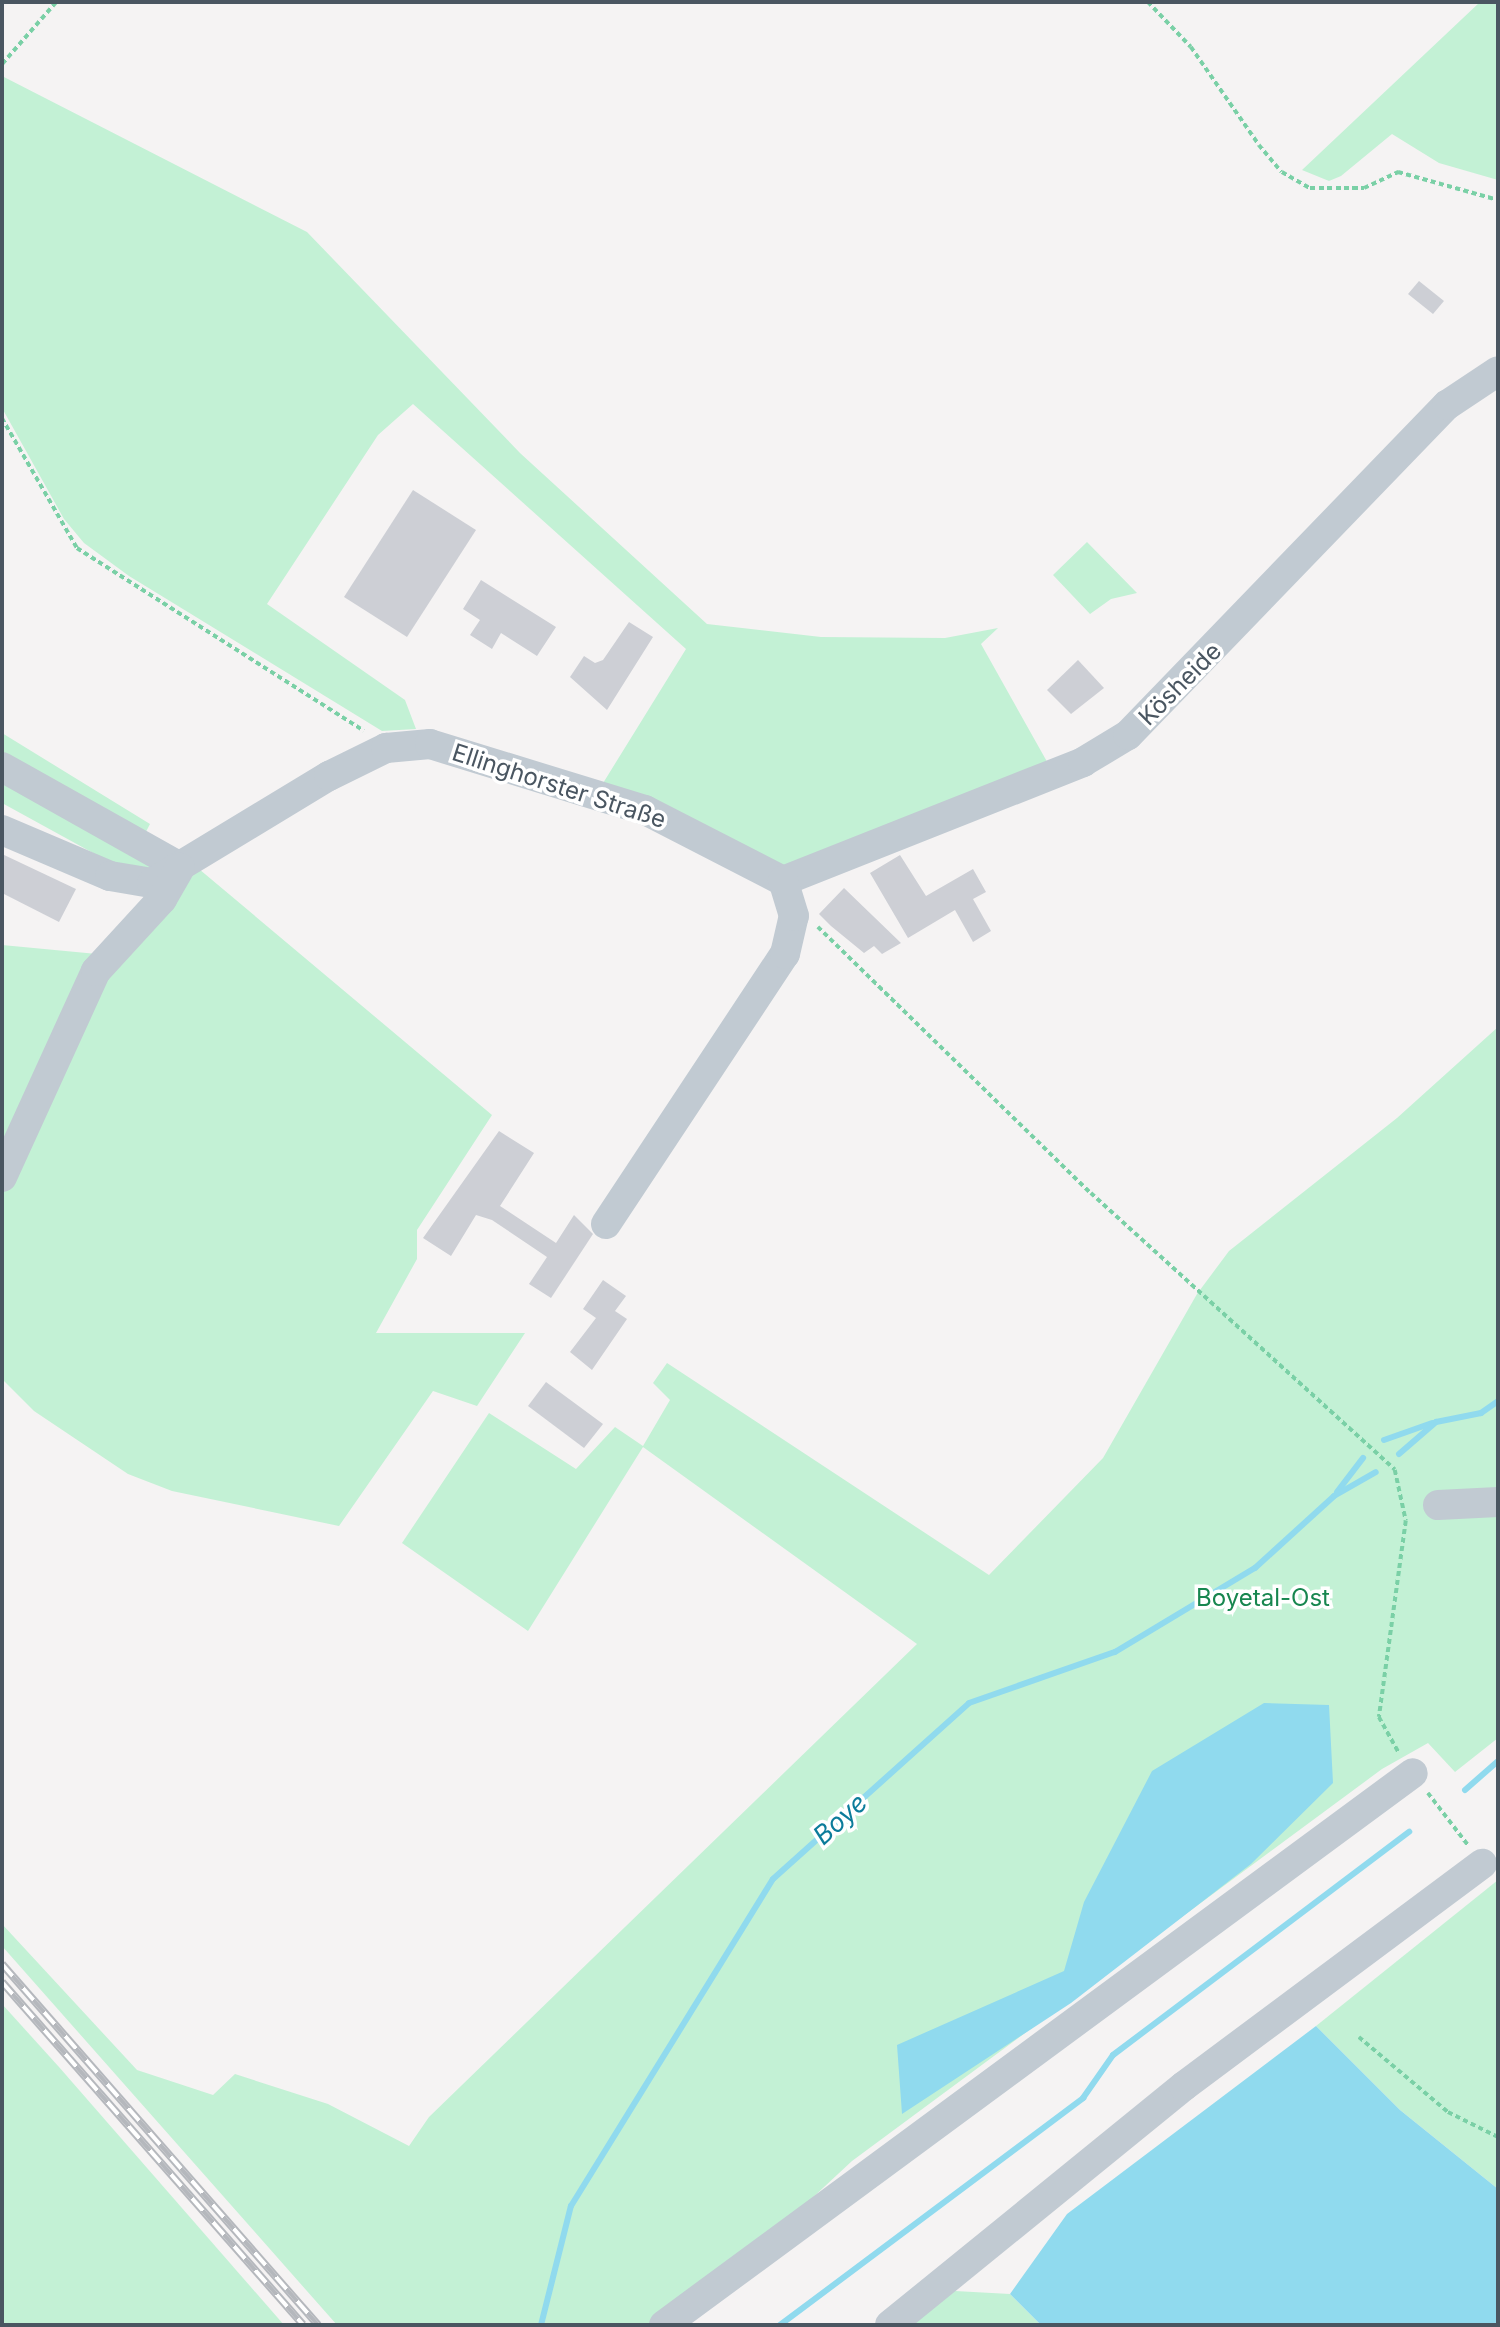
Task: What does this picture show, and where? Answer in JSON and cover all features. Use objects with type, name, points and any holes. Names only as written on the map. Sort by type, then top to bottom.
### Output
[{"type":"street","name":"Kösheide","points":[[787,891],[1083,762],[1128,736],[1447,405],[1498,371]]},
{"type":"street","name":"Ellinghorster Straße","points":[[2,830],[130,883],[152,883],[329,776],[386,748],[430,744],[645,810],[787,891]]},
{"type":"street","points":[[2,766],[180,867],[162,899],[96,971],[2,1177]]},
{"type":"street","points":[[606,1224],[785,954],[787,891]]},
{"type":"street","points":[[1438,1505],[1498,1502]]},
{"type":"street","points":[[664,2325],[1413,1773]]},
{"type":"street","points":[[890,2325],[1184,2086],[1482,1864]]},
{"type":"path","points":[[2,64],[56,2]]},
{"type":"path","points":[[1148,2],[1191,47],[1282,172],[1310,188],[1364,188],[1398,172],[1498,200]]},
{"type":"path","points":[[2,418],[77,548],[386,748]]},
{"type":"path","points":[[787,891],[1091,1192],[1395,1471],[1406,1521],[1379,1717]]},
{"type":"path","points":[[1359,2037],[1448,2112],[1498,2137]]},
{"type":"green space","points":[[1480,2],[1498,2],[1498,180],[1439,163],[1392,134],[1341,176],[1329,181],[1302,170]]},
{"type":"green space","points":[[2,76],[307,232],[520,453],[707,624],[821,637],[945,638],[998,628],[981,644],[1050,767],[783,869],[600,788],[686,649],[413,404],[378,435],[267,604],[405,700],[416,729],[382,731],[129,576],[84,543],[64,519],[2,408]]},
{"type":"green space","points":[[1087,542],[1137,593],[1111,599],[1090,614],[1053,575]]},
{"type":"green space","points":[[2,733],[150,824],[136,851],[152,869],[124,870],[2,803]]},
{"type":"green space","points":[[199,869],[492,1115],[417,1230],[417,1259],[376,1333],[525,1333],[477,1406],[433,1391],[339,1526],[172,1491],[128,1474],[34,1411],[2,1379],[2,1189],[112,962]]},
{"type":"green space","points":[[2,945],[97,954],[2,1162]]},
{"type":"green space","name":"Boyetal-Ost","points":[[1498,1027],[1498,1738],[1455,1772],[1428,1743],[1382,1769],[852,2161],[676,2325],[337,2325],[2,1946],[2,1924],[137,2070],[213,2095],[235,2074],[328,2104],[409,2146],[429,2117],[917,1644],[643,1447],[528,1631],[402,1543],[489,1413],[576,1469],[615,1427],[643,1446],[670,1400],[653,1383],[667,1363],[989,1575],[1103,1458],[1197,1294],[1229,1251],[1397,1118]]},
{"type":"green space","points":[[1498,1880],[1498,2189],[1400,2110],[1316,2026]]},
{"type":"green space","points":[[2,2004],[59,2067],[284,2325],[2,2325]]},
{"type":"green space","points":[[955,2291],[1010,2294],[1041,2325],[905,2325]]},
{"type":"water","points":[[1264,1703],[1329,1705],[1333,1783],[1251,1864],[1071,2003],[902,2114],[897,2045],[1064,1971],[1084,1902],[1152,1771]]},
{"type":"water","points":[[1316,2026],[1400,2110],[1498,2189],[1498,2325],[1041,2325],[1010,2294],[1067,2214]]},
{"type":"building","points":[[1419,281],[1444,301],[1433,314],[1408,294]]},
{"type":"building","points":[[413,490],[476,530],[407,637],[344,597]]},
{"type":"building","points":[[481,580],[556,627],[537,656],[501,633],[492,649],[470,635],[480,620],[463,609]]},
{"type":"building","points":[[629,622],[653,637],[607,710],[570,677],[584,656],[595,663],[603,660]]},
{"type":"building","points":[[1078,660],[1104,688],[1071,714],[1047,690]]},
{"type":"building","points":[[2,854],[76,889],[59,922],[2,893]]},
{"type":"building","points":[[900,855],[926,896],[973,869],[986,892],[973,899],[991,931],[973,942],[955,910],[908,938],[870,873]]},
{"type":"building","points":[[844,888],[901,943],[882,954],[874,946],[864,953],[831,926],[819,914]]},
{"type":"building","points":[[499,1131],[534,1153],[500,1206],[556,1243],[574,1215],[593,1234],[551,1298],[529,1284],[547,1257],[492,1220],[476,1215],[451,1256],[423,1238]]},
{"type":"building","points":[[603,1280],[626,1296],[615,1311],[627,1319],[592,1370],[570,1352],[596,1318],[583,1309]]},
{"type":"building","points":[[546,1382],[603,1424],[584,1448],[528,1406]]},
{"type":"waterway","name":"Boye","points":[[1399,1454],[1436,1422],[1481,1413],[1498,1401]]},
{"type":"waterway","name":"Boye","points":[[1384,1440],[1432,1423]]},
{"type":"waterway","name":"Boye","points":[[1337,1492],[1363,1458]]},
{"type":"waterway","name":"Boye","points":[[541,2325],[571,2206],[773,1879],[969,1703],[1115,1652],[1255,1568],[1334,1496],[1376,1472]]},
{"type":"waterway","name":"Boye","points":[[1465,1790],[1498,1761]]},
{"type":"waterway","name":"Boye","points":[[780,2325],[1083,2098],[1113,2055],[1409,1832]]},
{"type":"railway","points":[[2,1964],[318,2325]]},
{"type":"railway","points":[[2,1982],[303,2325]]}]
